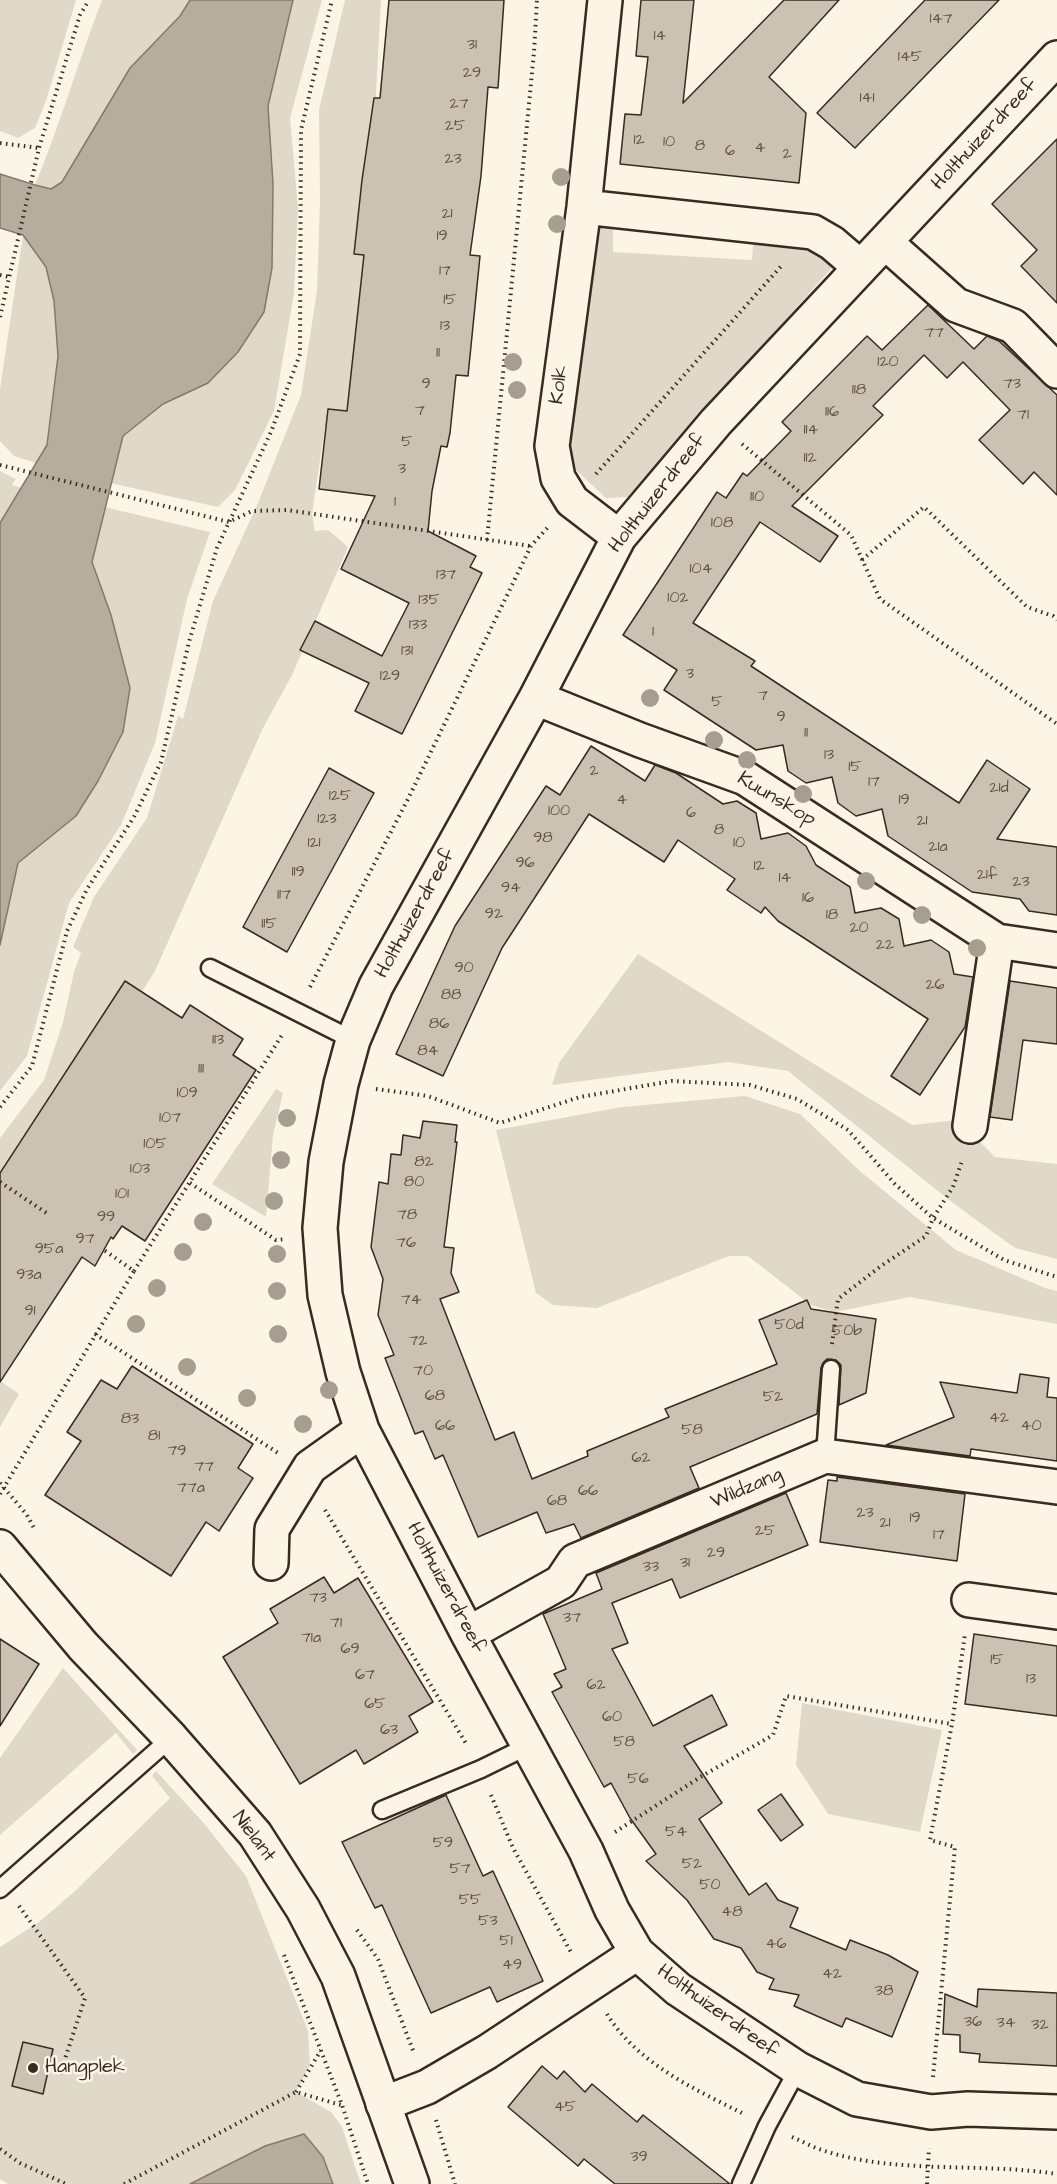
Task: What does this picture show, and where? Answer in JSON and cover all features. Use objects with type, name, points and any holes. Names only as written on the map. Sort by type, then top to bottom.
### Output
[{"type":"street","name":"Kolk","points":[[605,0],[584,207],[552,446],[558,478],[572,501],[619,537]]},
{"type":"street","name":"Holthuizerdreef","points":[[1057,58],[716,422],[619,537],[536,698],[376,986],[353,1040],[341,1084],[326,1161],[320,1228],[326,1294],[343,1372],[362,1430],[468,1634],[586,1851],[612,1910],[637,1953],[678,1989],[798,2069],[857,2099],[931,2112],[968,2109],[1057,2112]]},
{"type":"street","points":[[584,207],[813,232],[832,243],[860,267]]},
{"type":"street","points":[[885,242],[956,305],[1014,327],[1057,371]]},
{"type":"street","name":"Kuunskop","points":[[536,698],[640,740],[745,778],[997,941],[1057,950]]},
{"type":"street","points":[[970,1126],[997,941]]},
{"type":"street","points":[[271,1563],[272,1528],[310,1467],[362,1430]]},
{"type":"street","points":[[825,1456],[1057,1487]]},
{"type":"street","name":"Wildzang","points":[[468,1634],[561,1582],[574,1561],[825,1456]]},
{"type":"street","name":"Nielant","points":[[0,1547],[83,1646],[171,1738],[255,1834],[303,1909],[338,1976],[412,2184]]},
{"type":"street","points":[[969,1600],[1057,1612]]},
{"type":"street","name":"Holthuizerdreef","points":[[383,2104],[427,2087],[487,2052],[637,1953]]},
{"type":"lane","points":[[210,968],[353,1040]]},
{"type":"lane","points":[[825,1456],[831,1369]]},
{"type":"lane","points":[[2,1887],[171,1738]]},
{"type":"lane","points":[[382,1810],[481,1769],[530,1745]]},
{"type":"lane","name":"Holthuizerdreef","points":[[741,2184],[767,2126],[798,2069]]},
{"type":"path","points":[[0,316],[39,148],[80,15],[88,0]]},
{"type":"path","points":[[0,1107],[32,1066],[66,931],[87,889],[134,817],[161,762],[189,642],[217,548],[271,432],[300,354],[301,130],[332,0]]},
{"type":"path","points":[[487,540],[534,52],[537,0]]},
{"type":"path","points":[[0,142],[39,148]]},
{"type":"path","points":[[0,1494],[95,1334],[297,1012],[407,801],[531,546],[813,232]]},
{"type":"path","points":[[0,275],[9,277]]},
{"type":"path","points":[[716,422],[851,535],[880,599],[1057,724]]},
{"type":"path","points":[[0,465],[229,522],[252,511],[287,510],[531,546]]},
{"type":"path","points":[[862,560],[924,507],[1027,607],[1053,616],[1057,620]]},
{"type":"path","points":[[341,1084],[429,1096],[500,1124],[580,1097],[672,1081],[750,1085],[797,1099],[848,1130],[895,1184],[933,1218],[1004,1260],[1057,1277]]},
{"type":"path","points":[[831,1369],[837,1299],[926,1236],[933,1218],[953,1187],[969,1144],[970,1126]]},
{"type":"path","points":[[0,1182],[48,1214]]},
{"type":"path","points":[[190,1183],[276,1240],[321,1236]]},
{"type":"path","points":[[104,1250],[135,1271]]},
{"type":"path","points":[[95,1334],[307,1472]]},
{"type":"path","points":[[0,1483],[4,1488]]},
{"type":"path","points":[[927,2184],[931,2112],[955,1847],[930,1840],[952,1724],[969,1600]]},
{"type":"path","points":[[586,1851],[702,1776],[773,1735],[786,1696],[952,1724]]},
{"type":"path","points":[[2,1887],[85,1998],[60,2074]]},
{"type":"path","points":[[283,1952],[342,2105],[368,2184]]},
{"type":"path","points":[[124,2184],[296,2092],[321,2050]]},
{"type":"path","points":[[296,2092],[342,2105]]},
{"type":"path","points":[[0,2149],[20,2163],[66,2184]]},
{"type":"shaded area","points":[[0,0],[76,0],[46,101],[35,128],[18,138],[0,131]]},
{"type":"shaded area","points":[[102,0],[190,0],[180,15],[130,68],[62,182],[51,189],[35,185],[53,140]]},
{"type":"shaded area","points":[[190,0],[293,0],[268,106],[273,184],[272,268],[264,312],[238,352],[208,383],[163,404],[123,436],[92,562],[111,615],[130,688],[123,732],[98,781],[76,816],[18,863],[0,945],[0,523],[47,445],[58,356],[54,301],[46,267],[23,235],[0,228],[0,174],[51,189],[62,182],[130,68],[180,16]]},
{"type":"shaded area","points":[[293,0],[322,0],[290,118],[298,208],[294,293],[274,411],[235,490],[218,507],[110,483],[123,436],[163,404],[208,383],[264,312],[272,268],[273,184],[268,106]]},
{"type":"shaded area","points":[[345,0],[381,0],[370,205],[351,406],[325,426],[312,514],[315,531],[328,530],[348,547],[292,675],[263,728],[155,971],[0,1217],[0,1138],[44,1080],[63,1022],[74,972],[81,953],[73,947],[94,897],[147,818],[178,716],[183,719],[213,601],[258,503],[301,395],[317,291],[320,200],[319,110]]},
{"type":"shaded area","points":[[593,215],[613,217],[613,252],[752,260],[754,233],[817,245],[837,262],[628,497],[606,498],[574,468],[567,451]]},
{"type":"shaded area","points":[[23,235],[46,267],[54,301],[58,356],[47,445],[36,463],[14,456],[0,441],[0,389]]},
{"type":"shaded area","points":[[0,471],[16,479],[12,485],[22,488],[0,523]]},
{"type":"shaded area","points":[[104,507],[210,532],[187,599],[155,743],[121,825],[69,903],[27,1056],[0,1091],[0,945],[18,863],[76,816],[98,781],[123,732],[130,688],[111,615],[92,562]]},
{"type":"shaded area","points":[[638,954],[912,1125],[958,1120],[995,1157],[1057,1164],[1057,1259],[1015,1248],[953,1203],[788,1071],[728,1062],[552,1085],[559,1063]]},
{"type":"shaded area","points":[[276,1089],[283,1093],[273,1135],[266,1217],[212,1184]]},
{"type":"shaded area","points":[[745,1096],[800,1114],[861,1172],[956,1250],[1057,1291],[1057,1324],[910,1297],[835,1312],[811,1305],[748,1256],[729,1256],[597,1308],[553,1305],[536,1293],[496,1130],[622,1107]]},
{"type":"shaded area","points":[[0,1381],[19,1394],[0,1427]]},
{"type":"shaded area","points":[[63,1668],[137,1750],[133,1754],[116,1733],[0,1835],[0,1758]]},
{"type":"shaded area","points":[[802,1703],[942,1730],[920,1832],[828,1814],[796,1765]]},
{"type":"shaded area","points":[[156,1771],[202,1821],[246,1876],[308,2031],[310,2065],[296,2092],[331,2112],[342,2127],[361,2184],[333,2184],[323,2157],[265,2146],[190,2184],[8,2184],[0,2179],[0,1947],[39,1922],[74,1892],[170,1798],[152,1776]],"holes":[[[23,2042],[53,2049],[43,2093],[12,2086]]]},
{"type":"shaded area","points":[[304,2134],[323,2157],[333,2184],[190,2184],[265,2146]]},
{"type":"building","points":[[389,0],[504,0],[498,88],[488,87],[481,176],[470,255],[480,256],[468,376],[456,375],[450,433],[447,447],[441,446],[432,491],[428,531],[476,556],[470,567],[482,573],[402,734],[355,711],[369,683],[300,650],[315,621],[382,656],[409,603],[341,569],[375,496],[319,489],[328,409],[347,411],[364,255],[354,254],[374,98],[380,98]]},
{"type":"building","points":[[641,0],[694,0],[683,103],[784,0],[839,0],[769,77],[806,113],[799,183],[620,164],[625,114],[641,115],[648,57],[636,56]]},
{"type":"building","points":[[925,0],[999,0],[855,148],[817,113]]},
{"type":"building","points":[[1057,139],[1057,303],[1021,266],[1037,250],[992,204]]},
{"type":"building","points":[[928,305],[974,349],[987,336],[999,341],[1057,395],[1057,495],[1034,472],[1023,484],[979,440],[1010,410],[963,362],[947,378],[924,355],[873,406],[883,415],[792,506],[838,536],[820,562],[760,522],[693,623],[755,661],[751,666],[959,803],[987,760],[1030,789],[997,839],[1057,847],[1057,915],[1029,911],[1020,899],[972,892],[888,836],[882,809],[856,816],[838,803],[832,777],[806,783],[788,771],[783,745],[756,750],[664,690],[677,670],[623,635],[717,492],[726,498],[743,473],[747,476],[791,431],[782,422],[867,336],[882,350]]},
{"type":"building","points":[[591,746],[645,781],[655,765],[676,773],[723,804],[737,801],[756,813],[761,839],[788,833],[806,846],[816,865],[850,887],[855,913],[881,908],[899,919],[904,946],[931,940],[949,952],[954,974],[973,977],[965,1027],[920,1095],[891,1076],[928,1019],[778,921],[765,907],[761,913],[727,890],[735,879],[678,840],[664,862],[589,814],[502,948],[443,1076],[396,1054],[455,926],[546,786],[560,795]]},
{"type":"building","points":[[329,768],[374,793],[287,952],[243,927]]},
{"type":"building","points":[[125,981],[182,1018],[190,1005],[243,1039],[233,1055],[256,1070],[145,1241],[122,1226],[113,1239],[111,1237],[95,1266],[82,1257],[0,1382],[0,1173]]},
{"type":"building","points":[[1010,981],[1057,988],[1057,1044],[1023,1040],[1012,1120],[990,1117]]},
{"type":"building","points":[[423,1121],[457,1125],[455,1142],[457,1142],[444,1247],[454,1248],[451,1273],[459,1292],[440,1299],[495,1440],[514,1432],[532,1479],[588,1456],[587,1451],[669,1417],[665,1409],[777,1364],[759,1320],[807,1300],[811,1309],[876,1319],[866,1393],[839,1405],[841,1365],[836,1360],[827,1359],[821,1368],[817,1414],[690,1467],[699,1488],[581,1538],[574,1524],[546,1533],[537,1512],[478,1537],[443,1455],[435,1459],[423,1431],[415,1434],[385,1358],[394,1355],[378,1315],[383,1279],[371,1247],[379,1182],[388,1184],[391,1154],[401,1155],[403,1135],[420,1138]]},
{"type":"building","points":[[132,1366],[253,1444],[238,1468],[253,1478],[219,1531],[206,1522],[171,1576],[45,1495],[81,1441],[67,1432],[101,1380],[117,1389]]},
{"type":"building","points":[[1020,1374],[1049,1378],[1047,1397],[1057,1398],[1057,1461],[971,1449],[970,1456],[886,1445],[954,1417],[940,1382],[1017,1393]]},
{"type":"building","points":[[837,1477],[965,1494],[957,1561],[820,1542],[828,1480],[837,1481]]},
{"type":"building","points":[[786,1493],[808,1545],[680,1598],[672,1579],[612,1603],[628,1643],[612,1649],[653,1726],[712,1695],[727,1725],[684,1746],[722,1803],[699,1819],[749,1895],[766,1883],[778,1900],[798,1908],[790,1927],[846,1950],[850,1940],[888,1955],[918,1972],[892,2037],[846,2018],[842,2027],[794,2006],[799,1995],[769,1989],[774,1979],[757,1972],[741,1948],[714,1939],[687,1900],[646,1861],[656,1854],[630,1818],[611,1783],[604,1787],[552,1692],[562,1687],[554,1674],[566,1669],[543,1614],[602,1589],[596,1573]]},
{"type":"building","points":[[324,1577],[334,1593],[358,1578],[433,1702],[409,1716],[418,1732],[364,1764],[356,1750],[300,1784],[223,1657],[278,1623],[270,1609]]},
{"type":"building","points":[[974,1634],[1057,1646],[1057,1716],[965,1704]]},
{"type":"building","points":[[0,1639],[39,1664],[0,1726]]},
{"type":"building","points":[[781,1794],[803,1825],[781,1841],[758,1810]]},
{"type":"building","points":[[446,1795],[483,1876],[493,1871],[543,1981],[497,2002],[490,1987],[431,2013],[382,1905],[375,1908],[342,1842]]},
{"type":"building","points":[[978,1989],[1057,1993],[1057,2066],[979,2062],[980,2054],[960,2052],[960,2035],[943,2034],[945,1994],[977,2007]]},
{"type":"building","name":"Hangplek","points":[[23,2042],[53,2049],[43,2094],[12,2086]]},
{"type":"building","points":[[542,2066],[557,2079],[564,2071],[585,2092],[592,2084],[637,2122],[643,2115],[730,2184],[615,2184],[584,2159],[578,2166],[508,2107]]},
{"type":"place","name":"Hangplek","points":[[33,2068]]}]
